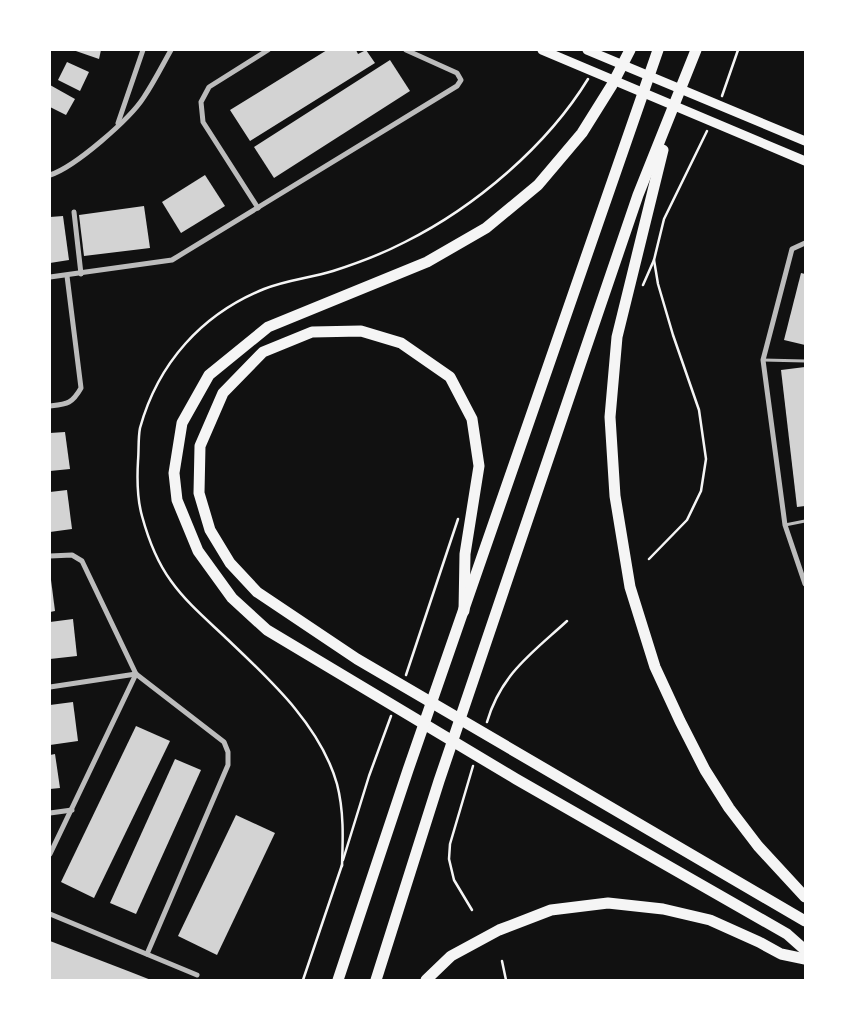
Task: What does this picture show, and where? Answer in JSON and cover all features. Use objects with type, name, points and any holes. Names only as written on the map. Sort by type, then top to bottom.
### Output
[{"type":"highway","points":[[630,50],[612,85],[582,133],[538,185],[486,228],[427,262],[268,327],[209,375],[182,424],[174,473],[177,500],[198,551],[232,598],[267,630],[516,779],[787,934],[805,950]]},
{"type":"highway","points":[[338,980],[408,770],[658,50]]},
{"type":"highway","points":[[376,980],[439,780],[578,370],[638,196],[696,50]]},
{"type":"highway","points":[[670,116],[651,203],[617,337],[610,417],[615,496],[630,586],[655,667],[705,770],[729,808],[758,846],[805,897]]},
{"type":"highway","points":[[464,610],[466,554],[479,466],[472,419],[450,377],[401,343],[361,330],[312,332],[264,352],[223,393],[200,446],[199,493],[210,530],[230,562],[257,592],[357,659],[805,921]]},
{"type":"highway","points":[[426,980],[451,956],[499,930],[551,910],[608,903],[663,909],[710,920],[781,954],[805,959]]},
{"type":"main road","points":[[542,50],[805,160]]},
{"type":"main road","points":[[587,50],[805,141]]},
{"type":"street","points":[[118,126],[144,50]]},
{"type":"street","points":[[50,174],[79,159],[118,126],[144,98],[171,50]]},
{"type":"street","points":[[258,208],[202,122],[201,102],[208,86],[268,50]]},
{"type":"street","points":[[50,277],[172,260],[457,86],[461,80],[457,73],[406,50]]},
{"type":"street","points":[[74,212],[81,274]]},
{"type":"street","points":[[805,243],[792,249],[763,360],[785,525],[805,584]]},
{"type":"street","points":[[50,406],[70,402],[75,399],[81,388],[67,276]]},
{"type":"street","points":[[50,556],[72,555],[82,561],[136,674],[224,742],[228,752],[228,765],[148,954]]},
{"type":"street","points":[[50,687],[136,674]]},
{"type":"street","points":[[50,854],[136,674]]},
{"type":"street","points":[[50,813],[72,810]]},
{"type":"street","points":[[50,914],[197,975]]},
{"type":"lane","points":[[763,360],[805,362]]},
{"type":"lane","points":[[785,525],[805,521]]},
{"type":"path","points":[[720,101],[738,50]]},
{"type":"path","points":[[342,866],[342,809],[336,781],[325,755],[301,715],[264,676],[195,610],[170,580],[154,551],[141,513],[137,477],[140,430],[154,393],[170,361],[192,335],[222,310],[265,288],[333,271],[375,257],[432,227],[476,197],[516,166],[573,104],[591,73]]},
{"type":"path","points":[[640,292],[654,260],[664,219],[710,124]]},
{"type":"path","points":[[649,559],[687,520],[701,490],[706,459],[699,410],[658,284],[654,260]]},
{"type":"path","points":[[405,677],[458,519]]},
{"type":"path","points":[[303,980],[342,866],[369,776],[392,713]]},
{"type":"path","points":[[502,961],[506,980]]},
{"type":"building","points":[[73,50],[101,50],[99,59]]},
{"type":"building","points":[[327,50],[356,50],[358,54],[366,50],[375,63],[250,141],[230,110]]},
{"type":"building","points":[[390,60],[410,91],[274,178],[254,147]]},
{"type":"building","points":[[67,62],[89,72],[80,91],[58,80]]},
{"type":"building","points":[[50,85],[75,99],[66,115],[50,107]]},
{"type":"building","points":[[205,175],[225,206],[181,233],[162,202]]},
{"type":"building","points":[[144,206],[150,248],[84,256],[79,215]]},
{"type":"building","points":[[63,216],[69,260],[50,263],[50,217]]},
{"type":"building","points":[[801,273],[805,274],[805,345],[784,340]]},
{"type":"building","points":[[805,367],[805,506],[797,507],[781,370]]},
{"type":"building","points":[[65,432],[70,469],[50,471],[50,433]]},
{"type":"building","points":[[67,490],[72,529],[50,532],[50,492]]},
{"type":"building","points":[[50,581],[55,611],[50,612]]},
{"type":"building","points":[[73,619],[77,656],[50,659],[50,622]]},
{"type":"building","points":[[73,702],[78,741],[50,745],[50,705]]},
{"type":"building","points":[[136,726],[170,741],[94,898],[61,882]]},
{"type":"building","points":[[55,754],[60,788],[50,789],[50,755]]},
{"type":"building","points":[[175,759],[201,770],[136,914],[110,903]]},
{"type":"building","points":[[236,815],[275,833],[217,955],[178,936]]},
{"type":"building","points":[[50,941],[128,971],[151,980],[50,980]]}]
